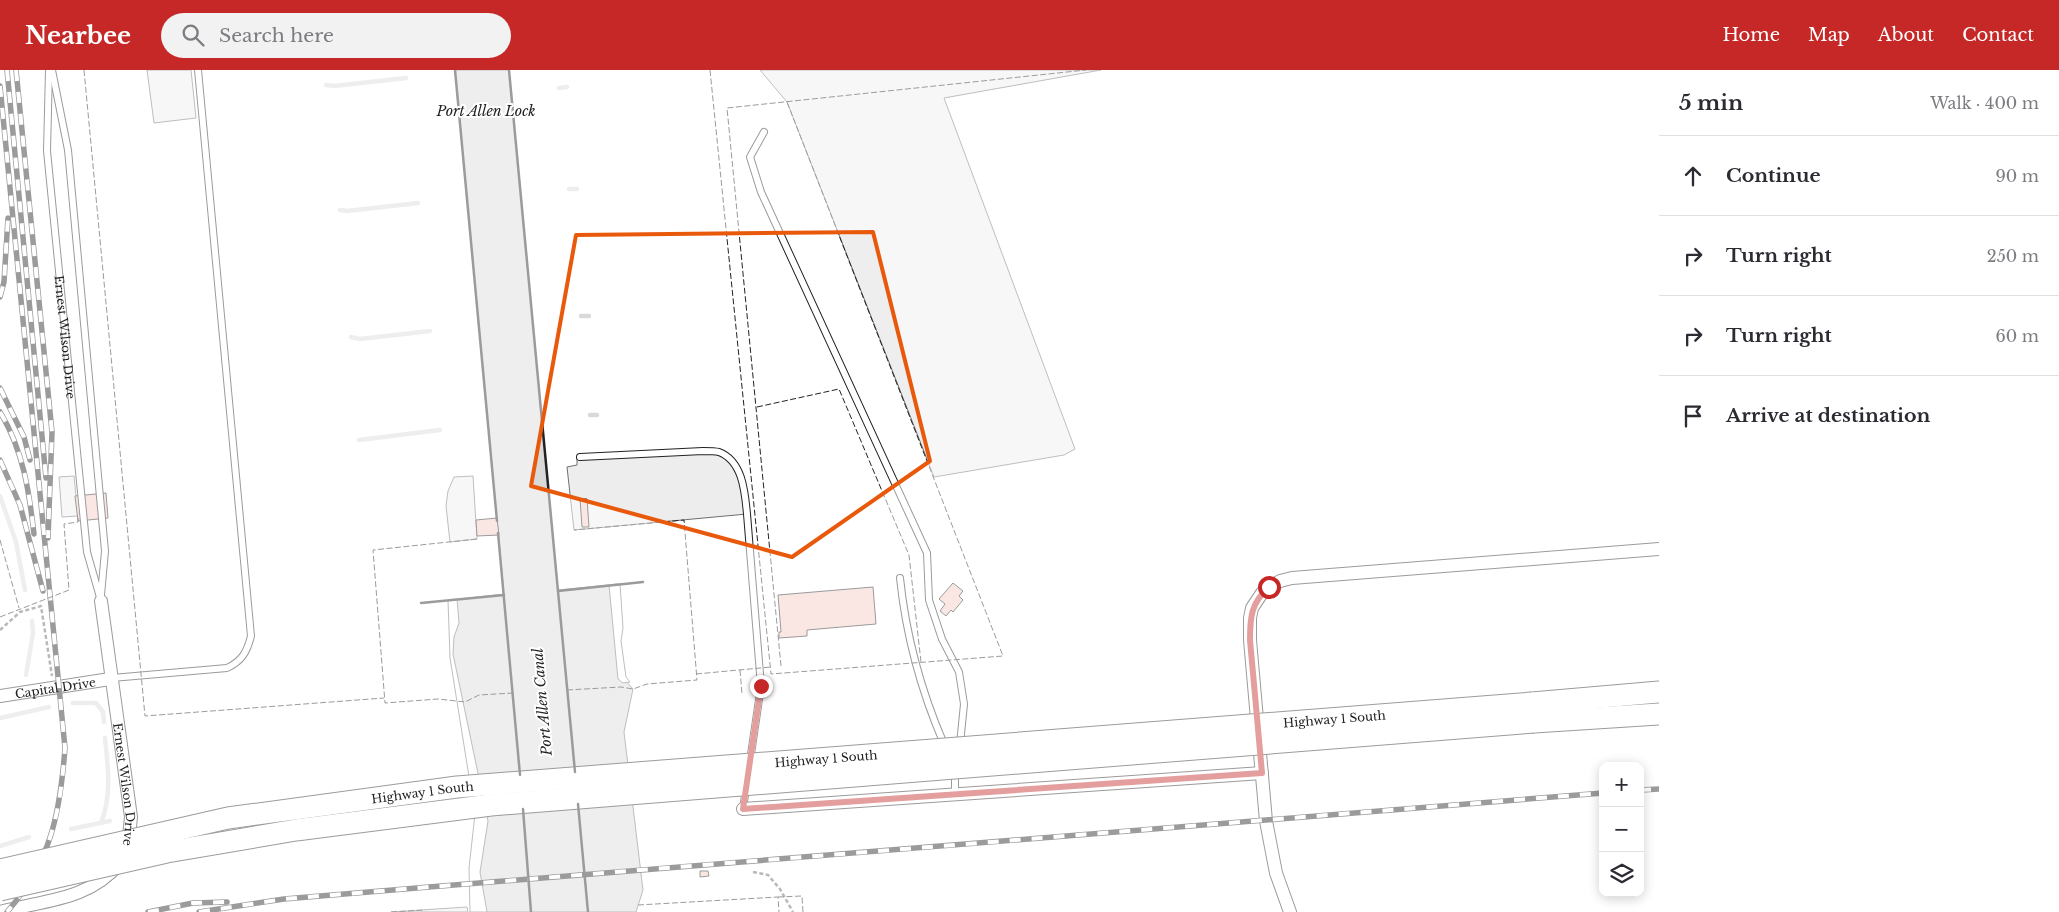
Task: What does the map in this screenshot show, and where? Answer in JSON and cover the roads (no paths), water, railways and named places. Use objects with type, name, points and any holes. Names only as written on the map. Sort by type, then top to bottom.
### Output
[{"type":"highway","name":"Highway 1 South","points":[[0,870],[228,818],[457,788],[1533,712],[1659,692]]},
{"type":"highway","points":[[0,890],[167,852],[296,830],[491,805],[1533,712],[1659,714]]},
{"type":"street","points":[[1290,912],[1276,873],[1266,821],[1250,640],[1252,608],[1262,593],[1280,581],[1302,577],[1659,549]]},
{"type":"street","name":"Ernest Wilson Drive","points":[[0,912],[60,899],[86,890],[108,877],[127,855],[131,817],[100,601]]},
{"type":"street","name":"Capital Drive","points":[[0,696],[110,678]]},
{"type":"street","points":[[743,809],[1262,773]]},
{"type":"lane","name":"Ernest Wilson Drive","points":[[50,70],[70,170],[105,551],[100,601]]},
{"type":"lane","name":"Ernest Wilson Drive","points":[[50,70],[48,161],[88,552],[100,601]]},
{"type":"lane","points":[[110,678],[227,668],[242,658],[248,650],[251,636],[198,70]]},
{"type":"lane","points":[[764,132],[750,157],[761,192],[927,553],[929,600],[942,639],[959,672],[964,704],[958,752]]},
{"type":"lane","points":[[580,457],[703,451],[720,452],[736,466],[744,490],[748,514],[761,686],[749,771]]},
{"type":"lane","points":[[900,578],[910,645],[927,705],[955,768]]},
{"type":"lane","points":[[955,794],[956,760]]},
{"type":"lane","points":[[743,809],[747,781]]},
{"type":"water","points":[[455,70],[509,70],[558,590],[617,584],[623,678],[633,689],[624,732],[643,890],[636,912],[473,912],[478,814],[452,658],[451,600],[504,594]]},
{"type":"waterway","points":[[326,85],[334,86],[406,78]]},
{"type":"waterway","points":[[559,88],[567,87]]},
{"type":"waterway","points":[[569,189],[577,189]]},
{"type":"waterway","points":[[340,210],[347,211],[418,203]]},
{"type":"waterway","points":[[581,316],[589,316]]},
{"type":"waterway","points":[[351,337],[360,339],[430,331]]},
{"type":"waterway","points":[[590,415],[597,415]]},
{"type":"waterway","points":[[359,440],[440,430]]},
{"type":"waterway","points":[[0,496],[16,542],[25,590]]},
{"type":"waterway","points":[[26,675],[33,633],[32,621]]},
{"type":"waterway","points":[[73,703],[96,703],[103,712],[104,722]]},
{"type":"waterway","points":[[0,718],[49,707]]},
{"type":"waterway","points":[[101,823],[108,791],[105,738]]},
{"type":"waterway","points":[[71,829],[110,821]]},
{"type":"waterway","points":[[0,846],[29,837]]},
{"type":"railway","points":[[7,70],[46,478]]},
{"type":"railway","points":[[16,70],[52,432],[48,538]]},
{"type":"railway","points":[[0,86],[65,748],[60,794],[51,836],[34,874],[7,912]]},
{"type":"railway","points":[[0,297],[4,282],[8,218]]},
{"type":"railway","points":[[0,388],[24,437],[30,460]]},
{"type":"railway","points":[[0,412],[20,456],[30,502],[34,534]]},
{"type":"railway","points":[[0,460],[20,505],[43,591]]},
{"type":"railway","points":[[1644,790],[1659,789]]},
{"type":"railway","points":[[199,912],[284,899],[1599,793]]},
{"type":"railway","points":[[148,912],[193,903],[227,902]]},
{"type":"water label","name":"Port Allen Lock","points":[[486,111]]},
{"type":"water label","name":"Port Allen Canal","points":[[542,702]]}]
